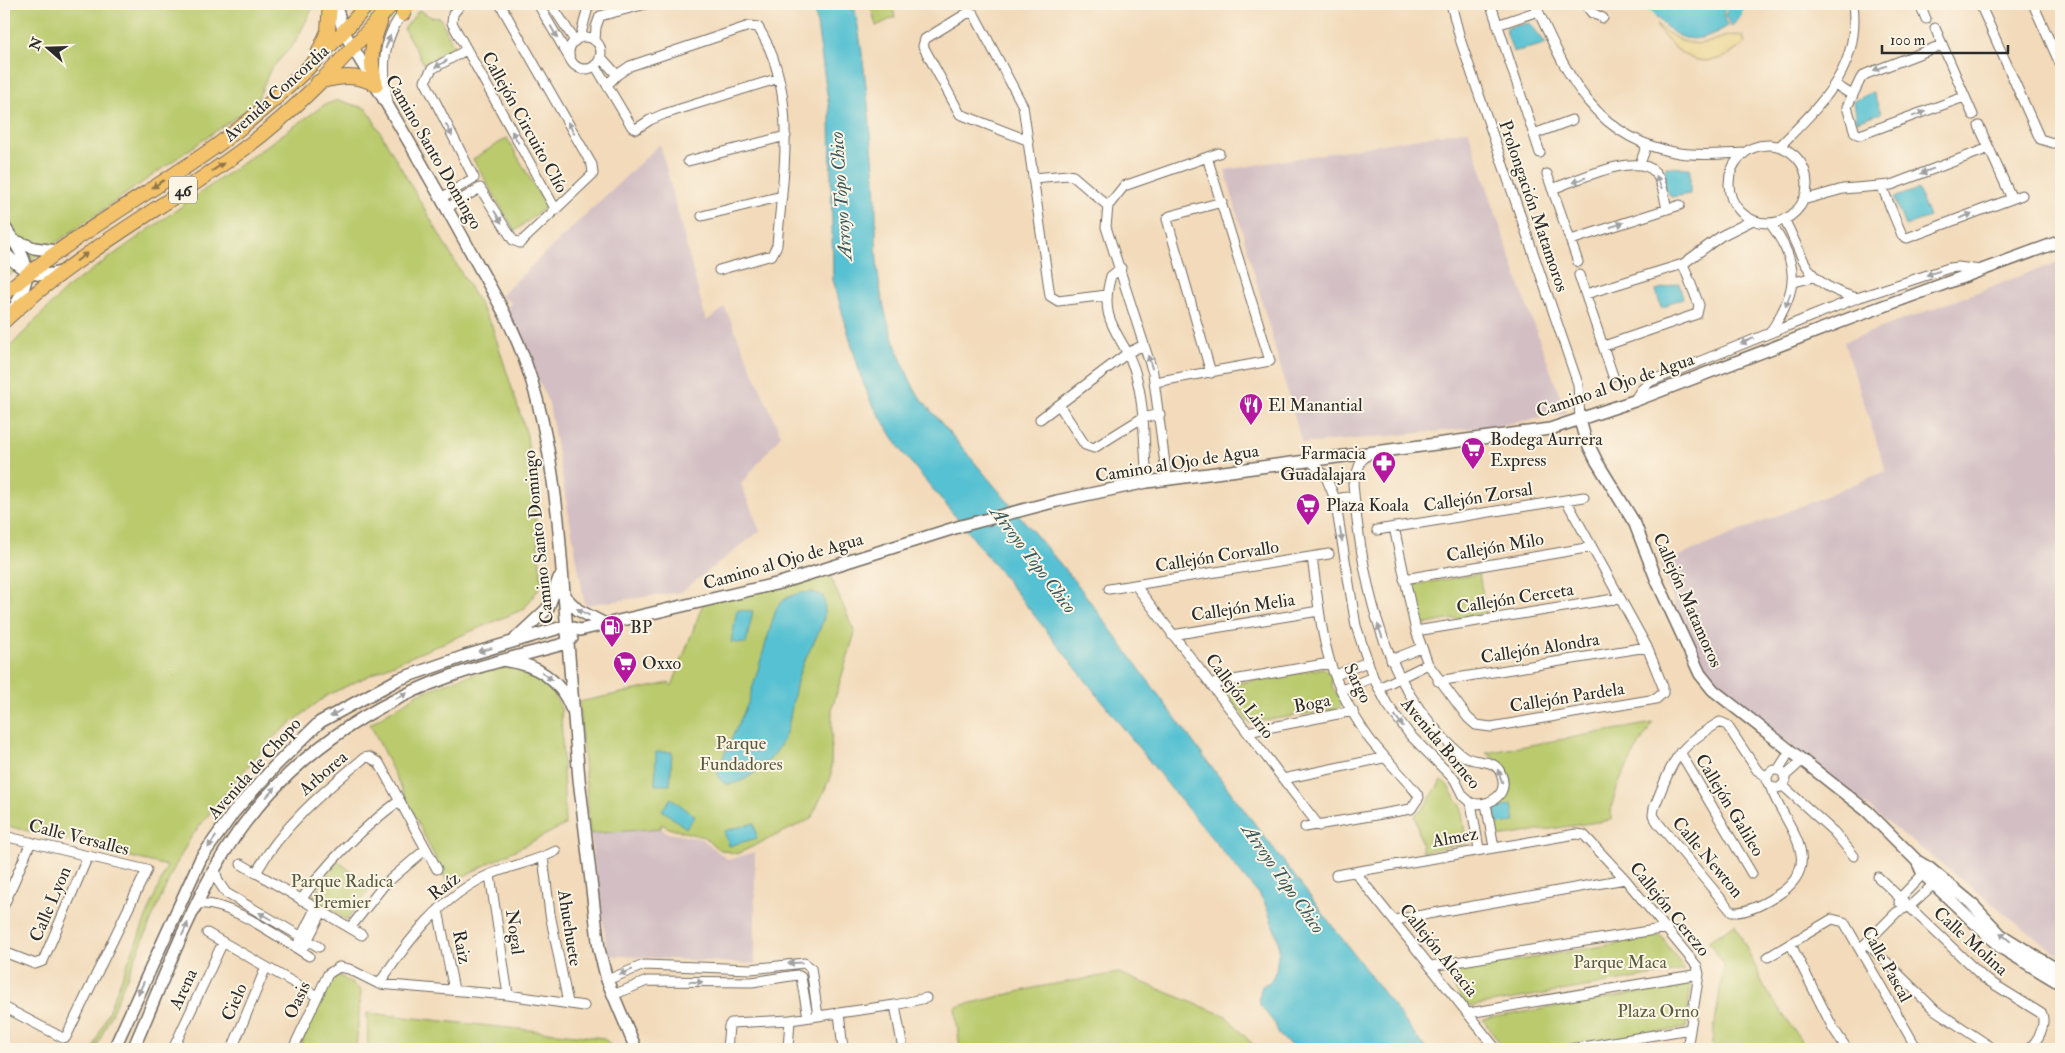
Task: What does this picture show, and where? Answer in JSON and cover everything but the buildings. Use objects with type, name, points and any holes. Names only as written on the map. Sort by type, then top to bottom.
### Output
[{"type":"main road","points":[[308,70],[321,49],[328,31],[330,4]]},
{"type":"main road","name":"Avenida Concordia","points":[[8,317],[64,271],[235,156],[262,135],[317,82],[349,40],[368,4]]},
{"type":"main road","points":[[376,85],[372,72],[371,50],[384,7]]},
{"type":"main road","name":"Avenida Concordia","points":[[4,294],[58,251],[218,144],[255,116],[308,70],[349,40],[384,7]]},
{"type":"main road","points":[[303,96],[310,83],[349,40]]},
{"type":"main road","points":[[317,82],[351,76],[365,78],[376,85]]},
{"type":"street","name":"Camino Santo Domingo","points":[[335,4],[349,40],[444,203],[512,329],[526,364],[544,432],[553,477],[574,716],[599,949],[607,980],[636,1049]]},
{"type":"street","name":"Callejón Circuito Clío","points":[[461,4],[453,14],[452,23],[556,210]]},
{"type":"street","name":"Callejón Circuito Clío","points":[[444,203],[480,188],[513,240],[522,243],[590,178],[593,168],[500,4]]},
{"type":"street","points":[[538,4],[570,59],[581,68],[595,65],[600,56]]},
{"type":"street","points":[[551,4],[578,40]]},
{"type":"street","points":[[600,16],[646,4]]},
{"type":"street","name":"Prolongación Matamoros","points":[[1450,4],[1461,42],[1578,384],[1580,420]]},
{"type":"street","points":[[1585,4],[1592,12],[1603,18]]},
{"type":"street","points":[[1780,146],[1817,108],[1836,84],[1852,41],[1853,4]]},
{"type":"street","points":[[1920,4],[1926,19]]},
{"type":"street","points":[[1980,4],[2040,139],[2047,143],[2061,140]]},
{"type":"street","points":[[2033,4],[2061,66]]},
{"type":"street","points":[[570,59],[570,48],[578,40],[588,5],[600,16]]},
{"type":"street","points":[[1491,5],[1540,152]]},
{"type":"street","points":[[388,108],[384,76],[385,51],[394,27],[407,7]]},
{"type":"street","points":[[1497,25],[1537,8],[1566,69],[1588,104],[1614,128],[1647,144],[1679,153],[1744,153]]},
{"type":"street","points":[[1027,140],[960,114],[923,46],[924,40],[969,12],[974,14],[1021,99],[1050,296],[1058,301],[1107,295]]},
{"type":"street","points":[[600,16],[596,26],[595,40],[600,56],[617,75]]},
{"type":"street","points":[[608,84],[630,66],[750,26],[758,27],[766,40],[779,78],[784,102],[786,136],[777,245],[774,253],[719,270]]},
{"type":"street","points":[[1935,28],[1973,115]]},
{"type":"street","points":[[578,40],[595,40]]},
{"type":"street","points":[[1942,45],[1866,74],[1852,95],[1847,107],[1855,133],[1858,135],[1964,97]]},
{"type":"street","name":"Callejón Circuito Clío","points":[[444,203],[474,178],[425,81],[432,69],[466,50]]},
{"type":"street","points":[[595,65],[632,127],[636,129],[664,114],[779,78]]},
{"type":"street","points":[[1836,84],[1852,95]]},
{"type":"street","points":[[1534,134],[1572,120]]},
{"type":"street","points":[[1979,126],[2012,199]]},
{"type":"street","points":[[688,161],[786,136]]},
{"type":"street","points":[[1640,164],[1647,144]]},
{"type":"street","points":[[1767,144],[1780,146],[1800,162],[1806,181],[1803,200],[1795,211],[1784,219],[1770,223],[1753,220],[1735,206],[1730,195],[1730,172],[1744,153],[1755,147],[1767,144]]},
{"type":"street","points":[[1803,200],[1843,189],[1882,187],[1989,148]]},
{"type":"street","points":[[1167,479],[1155,382],[1121,268],[1106,227],[1108,206],[1124,186],[1219,153]]},
{"type":"street","points":[[1155,382],[1268,363],[1270,358],[1207,157]]},
{"type":"street","points":[[1552,189],[1625,164],[1640,164],[1654,171],[1658,178],[1667,209]]},
{"type":"street","points":[[1547,174],[1578,262]]},
{"type":"street","points":[[1033,178],[1073,176],[1108,206]]},
{"type":"street","points":[[1882,187],[1902,235],[1907,238],[2022,195]]},
{"type":"street","points":[[702,216],[782,196]]},
{"type":"street","points":[[1211,373],[1168,219],[1170,216],[1222,202]]},
{"type":"street","points":[[1571,240],[1680,205]]},
{"type":"street","points":[[1784,219],[1814,277],[1834,290],[1857,298]]},
{"type":"street","points":[[1586,294],[1682,264],[1721,236],[1753,220]]},
{"type":"street","points":[[1770,223],[1788,251],[1794,282],[1787,305],[1771,331]]},
{"type":"street","points":[[4,226],[23,256],[28,273],[24,288],[8,317]]},
{"type":"street","points":[[13,240],[34,248],[58,251]]},
{"type":"street","name":"Camino al Ojo de Agua","points":[[566,626],[580,630],[780,582],[961,526],[1147,482],[1372,451],[1527,433],[1580,420],[2061,241]]},
{"type":"street","points":[[4,252],[28,273],[50,275],[64,271]]},
{"type":"street","points":[[1604,346],[1697,314],[1699,305],[1682,264]]},
{"type":"street","points":[[1634,401],[1641,390],[1651,381],[1771,331],[1857,298],[1949,268],[1958,267],[1980,270]]},
{"type":"street","points":[[1121,268],[1111,276],[1107,295],[1107,315],[1129,352],[1139,387],[1147,482]]},
{"type":"street","points":[[1579,275],[1613,376]]},
{"type":"street","points":[[1794,282],[1814,277]]},
{"type":"street","points":[[1040,419],[1129,352],[1144,345]]},
{"type":"street","points":[[1059,405],[1085,445],[1090,448],[1094,448],[1142,418],[1160,414]]},
{"type":"street","name":"Callejón Matamoros","points":[[1580,420],[1585,438],[1593,454],[1635,524],[1657,581],[1700,674],[1720,697],[1803,760],[1867,812],[1937,881],[1970,902],[2001,934],[2048,970],[2061,984]]},
{"type":"street","name":"Avenida Borneo","points":[[1310,460],[1326,477],[1335,498],[1355,620],[1373,677],[1410,735],[1454,780],[1463,796],[1471,803],[1486,804],[1497,798],[1500,793],[1503,782],[1500,771],[1493,764],[1464,756],[1421,713],[1400,679],[1378,627],[1352,484],[1357,468],[1372,451]]},
{"type":"street","points":[[1335,498],[1354,496]]},
{"type":"street","name":"Callejón Zorsal","points":[[1377,530],[1584,497]]},
{"type":"street","name":"Callejón Pardela","points":[[1394,527],[1404,579],[1421,648],[1438,681],[1476,725],[1490,727],[1656,699],[1663,692],[1664,686],[1647,647],[1566,500]]},
{"type":"street","name":"Callejón Milo","points":[[1404,579],[1592,547]]},
{"type":"street","name":"Callejón Corvallo","points":[[1110,590],[1329,554]]},
{"type":"street","name":"Sargo","points":[[1312,557],[1319,611],[1330,663],[1342,690],[1383,758],[1418,792],[1418,801],[1411,809],[1319,826]]},
{"type":"street","points":[[509,643],[524,632],[548,608],[562,569]]},
{"type":"street","name":"Callejón Lirio","points":[[1136,586],[1319,826]]},
{"type":"street","points":[[563,595],[578,610],[607,624]]},
{"type":"street","name":"Callejón Cerceta","points":[[1416,631],[1620,598]]},
{"type":"street","name":"Callejón Melia","points":[[1172,635],[1319,611]]},
{"type":"street","name":"Avenida de Chopo","points":[[114,1049],[150,966],[201,858],[217,835],[274,767],[320,722],[399,679],[566,626]]},
{"type":"street","points":[[567,643],[580,630]]},
{"type":"street","name":"Avenida de Chopo","points":[[133,1049],[197,904],[215,869],[243,825],[276,787],[307,756],[361,717],[408,693],[465,672],[567,643]]},
{"type":"street","name":"Callejón Alondra","points":[[1438,681],[1647,647]]},
{"type":"street","points":[[1392,660],[1421,648]]},
{"type":"street","points":[[503,661],[526,664],[544,673],[560,689],[574,716]]},
{"type":"street","name":"Boga","points":[[1336,675],[1367,662]]},
{"type":"street","points":[[1211,684],[1330,663]]},
{"type":"street","points":[[1379,688],[1428,664]]},
{"type":"street","name":"Boga","points":[[1342,690],[1373,677]]},
{"type":"street","name":"Boga","points":[[1248,732],[1353,711]]},
{"type":"street","name":"Calle Newton","points":[[1767,777],[1757,770],[1727,725],[1722,722],[1694,737],[1680,752],[1670,768],[1653,815],[1732,912],[1771,900],[1790,886],[1801,869],[1802,855],[1799,846],[1777,804],[1770,786]]},
{"type":"street","points":[[1790,751],[1782,777],[1777,788],[1770,786],[1767,777],[1771,771],[1782,777],[1806,809],[1834,832],[1854,856]]},
{"type":"street","name":"Callejón Galileo","points":[[1680,752],[1752,874]]},
{"type":"street","name":"Arborea","points":[[256,873],[273,847],[302,814],[330,786],[364,758],[372,758],[379,763],[437,869]]},
{"type":"street","points":[[1283,779],[1383,758]]},
{"type":"street","points":[[1782,777],[1803,760]]},
{"type":"street","points":[[301,900],[321,872],[345,845],[371,822],[400,801]]},
{"type":"street","points":[[1471,803],[1478,849]]},
{"type":"street","points":[[1486,804],[1494,847]]},
{"type":"street","points":[[1305,827],[1319,826]]},
{"type":"street","name":"Almez","points":[[1336,875],[1478,849],[1580,834]]},
{"type":"street","name":"Callejón Cerezo","points":[[1580,834],[1587,838],[1625,879],[1697,966],[1699,974],[1687,1049]]},
{"type":"street","name":"Calle Versalles","points":[[4,836],[147,870],[68,1033],[63,1038],[4,1007]]},
{"type":"street","points":[[4,905],[31,842]]},
{"type":"street","points":[[350,928],[384,885],[426,849]]},
{"type":"street","name":"Raíz","points":[[379,984],[413,937],[438,910],[490,874],[556,851]]},
{"type":"street","name":"Calle Lyon","points":[[4,952],[35,964],[40,964],[44,961],[88,856]]},
{"type":"street","name":"Ahuehuete","points":[[543,857],[558,960],[568,1003]]},
{"type":"street","points":[[241,864],[362,935]]},
{"type":"street","points":[[215,869],[218,882],[226,893],[319,947]]},
{"type":"street","points":[[1897,912],[1900,898],[1926,871]]},
{"type":"street","name":"Callejón Alcacia","points":[[1355,872],[1496,1049]]},
{"type":"street","name":"Nogal","points":[[490,874],[508,995]]},
{"type":"street","name":"Calle Molina","points":[[1878,877],[1984,978],[2042,1014],[2044,1021],[2041,1033],[2029,1049]]},
{"type":"street","points":[[1394,920],[1625,879]]},
{"type":"street","points":[[1858,950],[1897,912],[1910,906],[1937,881]]},
{"type":"street","points":[[197,904],[211,903],[227,908],[302,952],[304,939],[318,910]]},
{"type":"street","name":"Raiz","points":[[438,910],[454,990]]},
{"type":"street","name":"Calle Pascal","points":[[1768,957],[1837,919],[1846,923],[1858,950],[1917,1049]]},
{"type":"street","points":[[1431,966],[1667,928]]},
{"type":"street","points":[[207,933],[317,996]]},
{"type":"street","name":"Arena","points":[[173,1049],[223,942]]},
{"type":"street","points":[[1867,942],[1935,1010],[1994,1049]]},
{"type":"street","points":[[1791,944],[1833,1028],[1847,1049]]},
{"type":"street","points":[[607,980],[644,965],[751,969],[804,963],[810,968],[818,1016]]},
{"type":"street","points":[[150,966],[166,973]]},
{"type":"street","name":"Cielo","points":[[232,1049],[266,967]]},
{"type":"street","name":"Oasis","points":[[293,1049],[328,974],[335,968],[349,969],[379,984]]},
{"type":"street","name":"Callejón Matamoros","points":[[2048,970],[2061,972]]},
{"type":"street","points":[[1469,1014],[1699,974]]},
{"type":"street","points":[[614,995],[647,981],[752,982],[797,975],[801,977],[808,1017]]},
{"type":"street","points":[[379,984],[508,995],[584,1006]]},
{"type":"street","points":[[727,1049],[729,1026],[731,1023],[790,1020],[895,1005],[926,998]]},
{"type":"street","points":[[895,1005],[903,1049]]},
{"type":"street","points":[[839,1013],[843,1049]]},
{"type":"street","points":[[788,1049],[790,1020]]},
{"type":"street","points":[[1571,1049],[1690,1029]]},
{"type":"shaded area","points":[[1468,130],[1523,295],[1566,413],[1496,426],[1302,444],[1225,170]]},
{"type":"shaded area","points":[[660,144],[706,321],[725,308],[781,435],[741,484],[760,531],[681,592],[585,605],[549,404],[507,310],[511,302],[500,296]]},
{"type":"shaded area","points":[[2061,261],[2061,957],[1701,677],[1660,564],[1886,471],[1844,342]]},
{"type":"shaded area","points":[[661,828],[667,833],[702,839],[728,860],[755,852],[755,964],[608,955],[590,834]]},
{"type":"green space","points":[[4,4],[315,4],[294,44],[270,70],[256,103],[4,279]]},
{"type":"green space","points":[[870,4],[892,4],[895,17],[876,26]]},
{"type":"green space","points":[[419,10],[431,17],[440,18],[454,47],[424,64],[404,29]]},
{"type":"green space","points":[[338,100],[367,109],[492,326],[527,435],[542,584],[524,609],[389,666],[326,696],[276,735],[235,781],[191,837],[173,870],[96,1049],[93,1049],[167,866],[4,825],[4,353],[68,287],[324,105]]},
{"type":"green space","points":[[507,138],[546,207],[515,231],[473,159]]},
{"type":"green space","name":"Parque Fundadores","points":[[827,569],[855,633],[832,708],[831,776],[811,819],[737,854],[718,849],[704,837],[671,829],[661,824],[661,828],[590,834],[579,702],[669,683],[672,686],[704,601]]},
{"type":"green space","points":[[1479,574],[1486,613],[1421,625],[1413,585]]},
{"type":"green space","points":[[510,664],[528,671],[542,680],[553,693],[561,709],[565,825],[448,884],[370,724],[418,694],[460,678]]},
{"type":"green space","points":[[1324,668],[1332,676],[1333,689],[1342,700],[1342,704],[1338,709],[1249,723],[1223,690],[1228,685]]},
{"type":"green space","points":[[1653,723],[1632,757],[1619,783],[1614,796],[1611,820],[1497,837],[1492,811],[1507,795],[1511,780],[1503,766],[1486,753]]},
{"type":"green space","points":[[1442,780],[1461,804],[1466,843],[1423,852],[1415,815],[1423,809]]},
{"type":"green space","name":"Parque Radica Premier","points":[[338,861],[371,887],[347,920],[312,897]]},
{"type":"green space","points":[[1735,924],[1766,990],[1807,1049],[1711,1049],[1724,964],[1708,941]]},
{"type":"green space","name":"Parque Maca","points":[[1661,936],[1685,970],[1467,1007],[1445,973]]},
{"type":"green space","points":[[336,973],[361,990],[356,1049],[299,1049],[328,981]]},
{"type":"green space","points":[[1119,973],[1226,1016],[1257,1049],[960,1049],[955,1007],[1038,987]]},
{"type":"green space","name":"Plaza Orno","points":[[1691,984],[1686,1028],[1545,1049],[1504,1049],[1483,1019]]},
{"type":"green space","points":[[367,1013],[604,1038],[614,1049],[368,1049]]},
{"type":"sand","points":[[1656,25],[1684,42],[1697,44],[1737,35],[1743,36],[1745,43],[1732,53],[1719,58],[1707,61],[1696,60],[1675,48]]},
{"type":"water","name":"Arroyo Topo Chico","points":[[814,4],[854,4],[864,70],[876,191],[876,251],[879,279],[890,330],[917,394],[1078,585],[1204,757],[1426,1049],[1295,1049],[1279,1035],[1275,1024],[1260,1005],[1259,997],[1262,986],[1271,981],[1276,970],[1279,949],[1278,939],[1264,901],[1173,791],[970,534],[903,453],[871,402],[861,377],[833,280],[830,114]]},
{"type":"water","points":[[1646,4],[1728,4],[1724,10],[1724,15],[1728,26],[1702,38],[1691,39],[1681,37],[1664,25]]},
{"type":"water","points":[[1730,4],[1745,4],[1740,17],[1731,27],[1725,15]]},
{"type":"water","points":[[1530,23],[1546,44],[1513,52],[1505,28]]},
{"type":"water","points":[[1873,92],[1881,113],[1857,121],[1854,101]]},
{"type":"water","points":[[1666,167],[1690,168],[1690,194],[1671,197],[1663,184]]},
{"type":"water","points":[[1918,189],[1929,217],[1905,226],[1894,198]]},
{"type":"water","points":[[1679,283],[1683,299],[1668,303],[1669,305],[1661,308],[1656,290]]},
{"type":"water","points":[[813,592],[823,596],[824,616],[799,674],[784,739],[769,761],[756,772],[745,779],[725,784],[719,778],[717,770],[748,703],[776,609],[792,596]]},
{"type":"water","points":[[737,610],[753,611],[746,644],[731,642]]},
{"type":"water","points":[[656,752],[672,752],[670,785],[655,785]]},
{"type":"water","points":[[671,798],[695,816],[686,828],[662,810]]},
{"type":"water","points":[[1512,804],[1515,822],[1497,824],[1495,810]]},
{"type":"water","points":[[754,823],[757,838],[729,846],[724,831]]},
{"type":"place","name":"El Manantial","points":[[1251,426]]},
{"type":"place","name":"Bodega Aurrera Express","points":[[1473,470]]},
{"type":"place","name":"Farmacia Guadalajara","points":[[1384,484]]},
{"type":"place","name":"Plaza Koala","points":[[1308,526]]},
{"type":"place","name":"BP","points":[[612,648]]},
{"type":"place","name":"Oxxo","points":[[625,684]]}]
